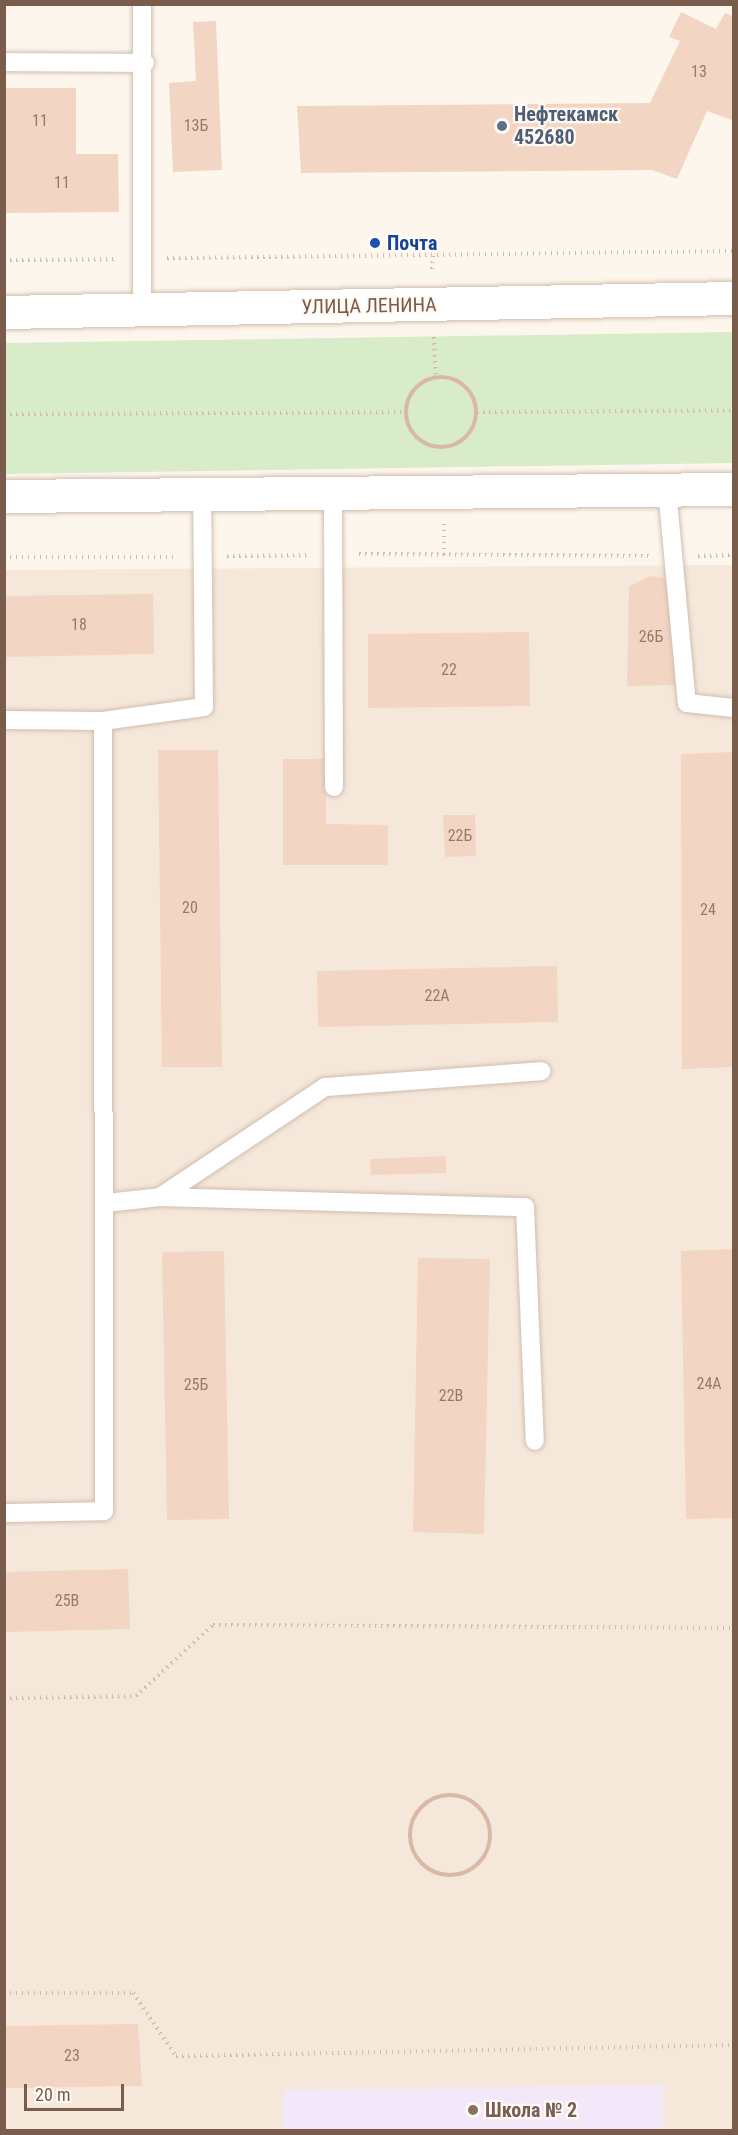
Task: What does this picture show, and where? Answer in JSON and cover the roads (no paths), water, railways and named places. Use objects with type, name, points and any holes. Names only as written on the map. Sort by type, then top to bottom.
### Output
[{"type":"main road","name":"УЛИЦА ЛЕНИНА","points":[[4,312],[734,298]]},
{"type":"main road","points":[[4,496],[333,496],[734,489]]},
{"type":"lane","points":[[142,4],[145,63],[142,310]]},
{"type":"lane","points":[[4,62],[145,63]]},
{"type":"lane","points":[[667,489],[687,703],[734,708]]},
{"type":"lane","points":[[4,720],[103,722],[204,707],[202,495]]},
{"type":"lane","points":[[333,496],[334,787]]},
{"type":"lane","points":[[4,1513],[104,1511],[106,1203],[103,722]]},
{"type":"lane","points":[[160,1197],[325,1087],[541,1071]]},
{"type":"lane","points":[[106,1203],[160,1197],[525,1207],[535,1441]]},
{"type":"place","name":"Нефтекамск 452680","points":[[502,126]]},
{"type":"place","name":"Почта","points":[[375,243]]},
{"type":"place","name":"Школа № 2","points":[[473,2110]]}]
